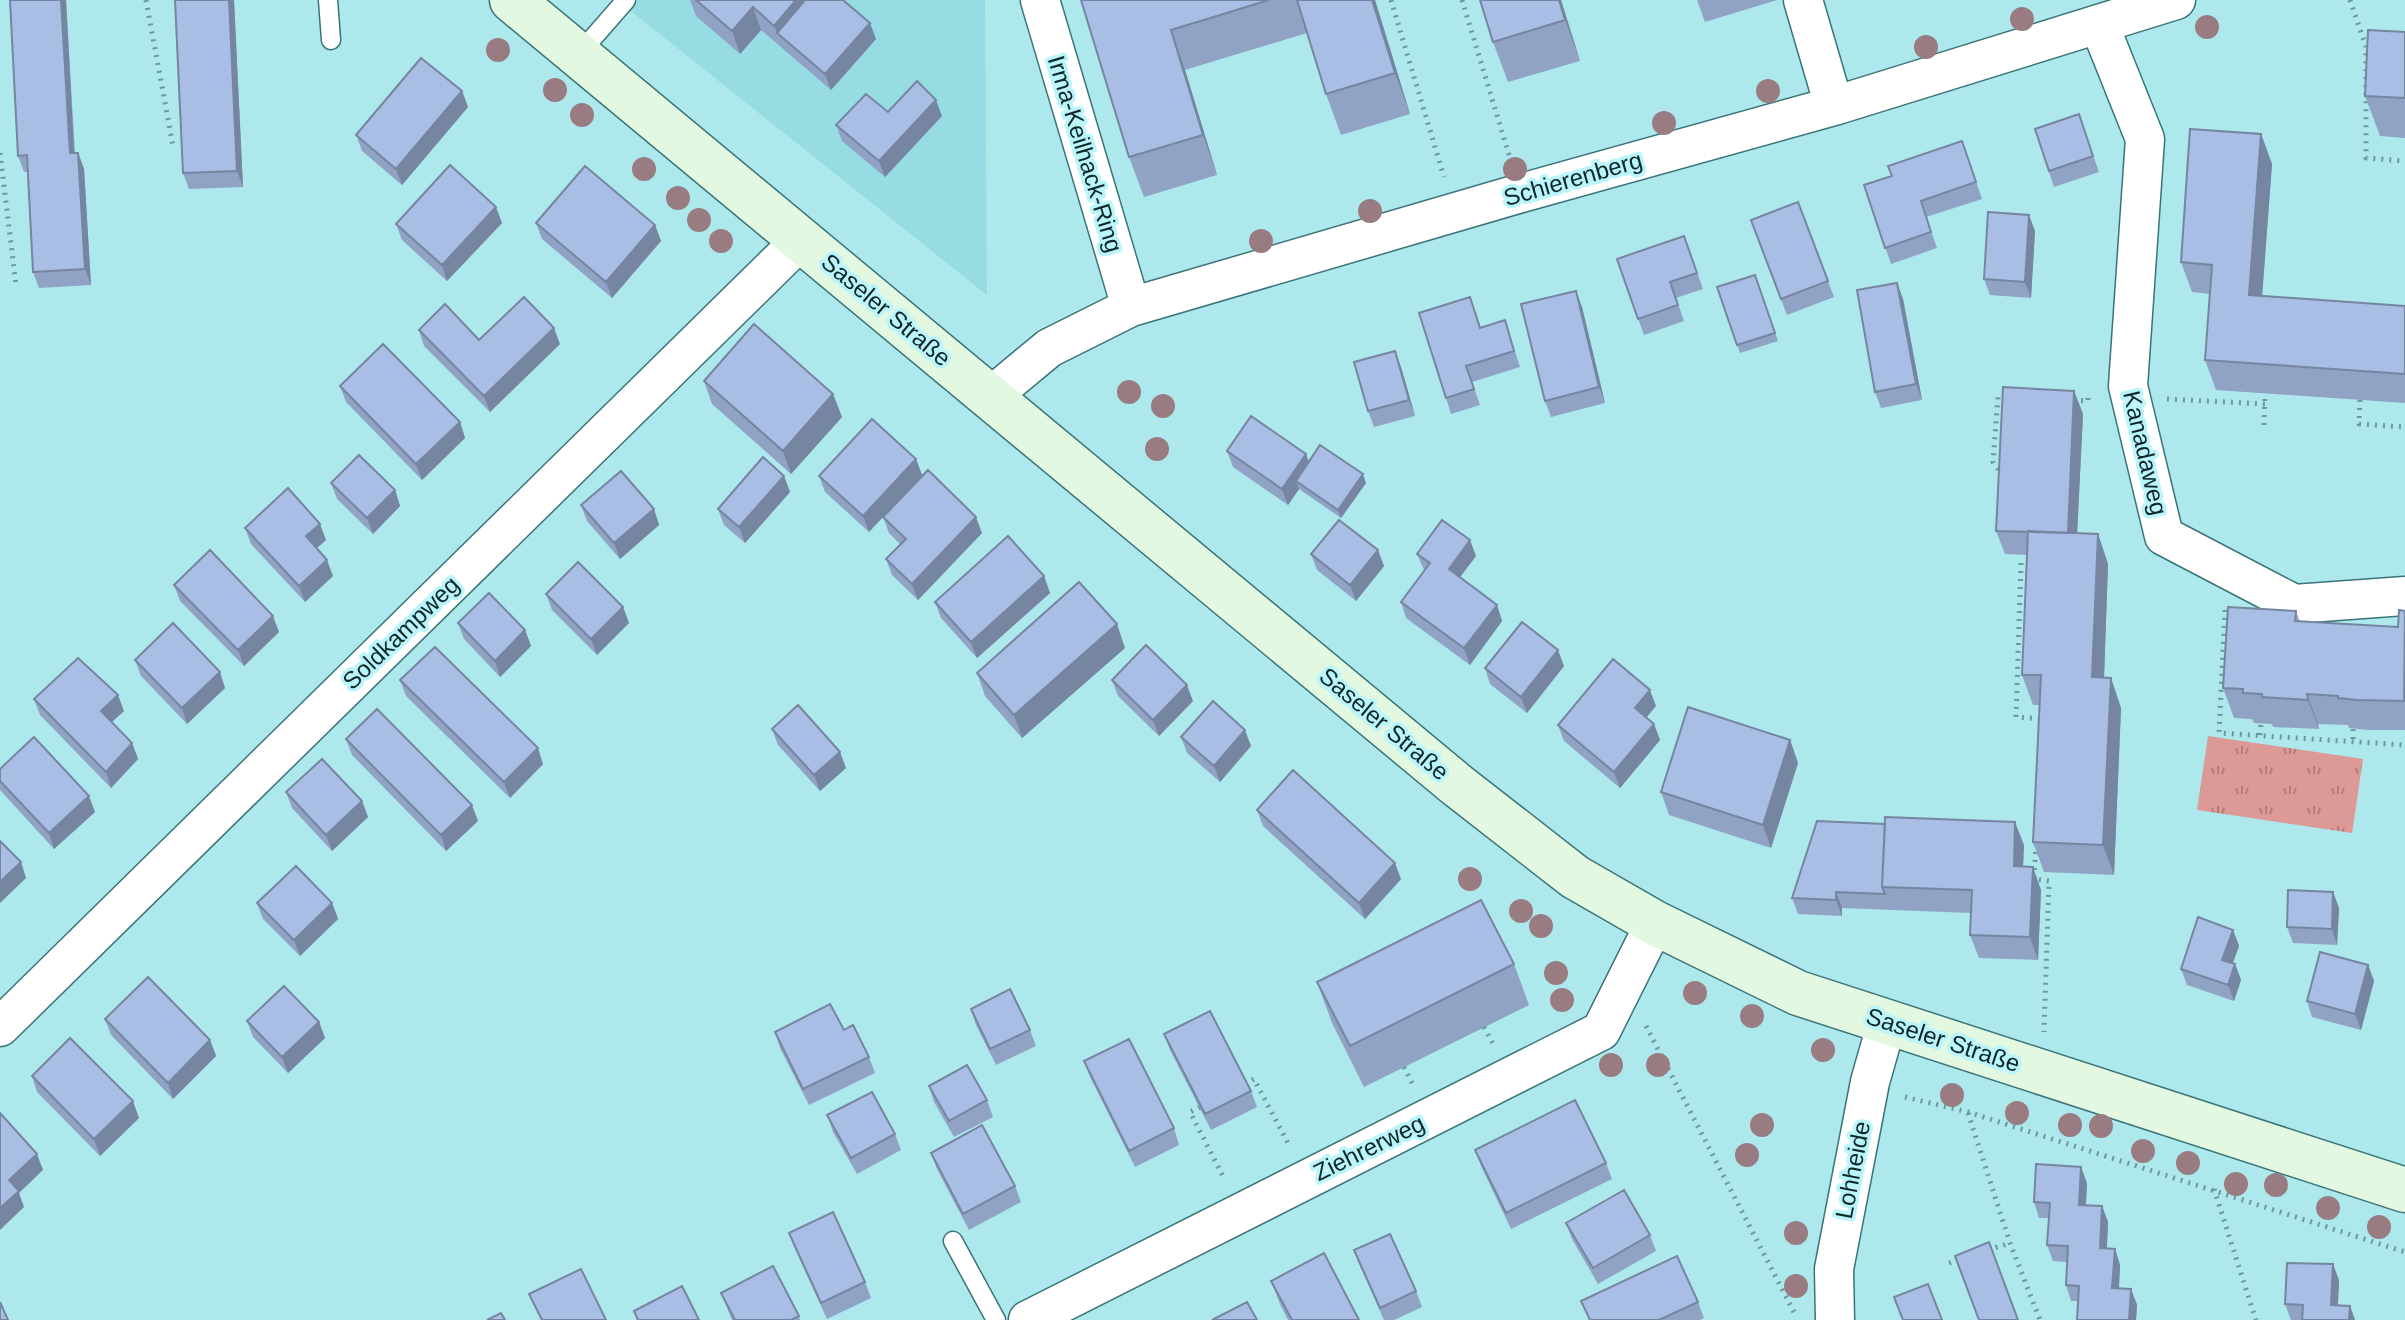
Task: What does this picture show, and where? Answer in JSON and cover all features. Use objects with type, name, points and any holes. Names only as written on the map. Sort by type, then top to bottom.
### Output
[{"type":"street","name":"Saseler Straße","points":[[512,0],[1457,785],[1575,877],[1655,923],[1798,993],[2405,1190]]},
{"type":"street","name":"Irma-Keilhack-Ring","points":[[1040,0],[1131,307]]},
{"type":"street","points":[[1803,0],[1834,106]]},
{"type":"street","name":"Schierenberg","points":[[990,397],[1049,348],[1131,307],[1834,106],[2176,0]]},
{"type":"street","name":"Kanadaweg","points":[[2099,24],[2145,139],[2129,367],[2130,396],[2164,536],[2294,604],[2405,596]]},
{"type":"street","name":"Soldkampweg","points":[[0,1027],[801,240]]},
{"type":"street","name":"Ziehrerweg","points":[[1028,1320],[1601,1031],[1655,923]]},
{"type":"street","name":"Lohheide","points":[[1835,1320],[1834,1269],[1869,1089],[1887,1022]]},
{"type":"lane","points":[[328,0],[331,40]]},
{"type":"lane","points":[[578,55],[626,0]]},
{"type":"lane","points":[[953,1241],[996,1320]]},
{"type":"path","points":[[146,0],[173,146]]},
{"type":"path","points":[[1391,0],[1455,212]]},
{"type":"path","points":[[1462,0],[1521,193]]},
{"type":"path","points":[[2350,0],[2366,47],[2366,158],[2405,161]]},
{"type":"path","points":[[0,153],[16,285]]},
{"type":"path","points":[[2058,400],[2088,401],[2089,388]]},
{"type":"path","points":[[2264,425],[2265,393]]},
{"type":"path","points":[[2130,396],[2265,404]]},
{"type":"path","points":[[2008,483],[1993,462],[1998,397],[2013,398]]},
{"type":"path","points":[[2360,400],[2359,424],[2405,427]]},
{"type":"path","points":[[2021,563],[2016,717],[2042,719],[2041,733]]},
{"type":"path","points":[[2227,569],[2219,733],[2405,745]]},
{"type":"path","points":[[2260,735],[2261,723]]},
{"type":"path","points":[[2353,729],[2353,742]]},
{"type":"path","points":[[2036,835],[2034,879],[2049,881],[2043,1073]]},
{"type":"path","points":[[1625,984],[1798,1320]]},
{"type":"path","points":[[1245,1084],[1254,1079],[1307,1179]]},
{"type":"path","points":[[1869,1089],[1968,1112],[2405,1252]]},
{"type":"path","points":[[1200,1107],[1190,1112],[1242,1212]]},
{"type":"path","points":[[1968,1112],[2010,1243],[2040,1320]]},
{"type":"path","points":[[2214,1189],[2256,1320]]},
{"type":"path","points":[[1979,1253],[2010,1243]]},
{"type":"path","points":[[1949,1263],[1964,1258]]},
{"type":"shaded area","points":[[617,0],[985,0],[987,295]]},
{"type":"green space","points":[[2208,736],[2363,759],[2352,833],[2197,810]]},
{"type":"building","points":[[10,0],[61,0],[70,153],[78,153],[85,269],[33,272],[27,155],[18,156]]},
{"type":"building","points":[[175,0],[229,0],[237,171],[183,173]]},
{"type":"building","points":[[696,0],[796,0],[774,26],[753,7],[732,31]]},
{"type":"building","points":[[805,0],[843,0],[870,23],[825,74],[777,33]]},
{"type":"building","points":[[1081,0],[1269,0],[1171,30],[1203,135],[1129,157]]},
{"type":"building","points":[[1297,0],[1372,0],[1395,73],[1326,94]]},
{"type":"building","points":[[1480,0],[1559,0],[1565,20],[1493,42]]},
{"type":"building","points":[[2368,30],[2405,32],[2405,98],[2365,96]]},
{"type":"building","points":[[421,58],[462,91],[396,169],[356,135]]},
{"type":"building","points":[[917,81],[936,100],[879,161],[836,125],[866,94],[888,112]]},
{"type":"building","points":[[2079,114],[2093,156],[2049,171],[2035,129]]},
{"type":"building","points":[[2190,129],[2261,134],[2249,295],[2405,306],[2405,374],[2205,360],[2212,265],[2181,262]]},
{"type":"building","points":[[1962,141],[1976,182],[1921,201],[1931,232],[1885,248],[1864,185],[1892,176],[1888,166]]},
{"type":"building","points":[[450,165],[496,207],[442,265],[396,224]]},
{"type":"building","points":[[585,166],[655,225],[606,282],[536,223]]},
{"type":"building","points":[[1798,202],[1828,281],[1781,299],[1751,220]]},
{"type":"building","points":[[1988,212],[2029,215],[2025,282],[1984,279]]},
{"type":"building","points":[[1684,236],[1697,273],[1670,282],[1678,305],[1638,319],[1617,259]]},
{"type":"building","points":[[1755,275],[1775,333],[1737,345],[1717,287]]},
{"type":"building","points":[[1897,283],[1916,384],[1875,392],[1857,290]]},
{"type":"building","points":[[1576,291],[1599,387],[1545,401],[1521,304]]},
{"type":"building","points":[[524,297],[554,328],[484,396],[419,330],[445,304],[479,340]]},
{"type":"building","points":[[1470,297],[1480,328],[1505,320],[1514,351],[1466,366],[1474,389],[1446,398],[1419,313]]},
{"type":"building","points":[[754,324],[833,394],[783,451],[704,381]]},
{"type":"building","points":[[383,344],[460,422],[416,464],[340,386]]},
{"type":"building","points":[[1395,351],[1409,400],[1368,411],[1354,362]]},
{"type":"building","points":[[2003,387],[2074,391],[2068,533],[1996,531]]},
{"type":"building","points":[[1251,416],[1306,454],[1282,489],[1227,451]]},
{"type":"building","points":[[872,419],[916,459],[863,516],[819,476]]},
{"type":"building","points":[[1320,445],[1363,474],[1338,510],[1296,481]]},
{"type":"building","points":[[359,455],[395,490],[367,518],[331,483]]},
{"type":"building","points":[[763,457],[784,476],[739,527],[718,509]]},
{"type":"building","points":[[928,470],[976,517],[912,584],[886,559],[906,539],[883,517]]},
{"type":"building","points":[[621,471],[654,509],[614,543],[581,505]]},
{"type":"building","points":[[288,488],[320,524],[306,536],[327,560],[299,586],[245,528]]},
{"type":"building","points":[[1339,520],[1378,550],[1350,585],[1311,554]]},
{"type":"building","points":[[1442,520],[1470,540],[1449,569],[1497,605],[1464,648],[1401,602],[1430,563],[1417,554]]},
{"type":"building","points":[[2028,531],[2098,534],[2092,677],[2111,678],[2103,845],[2033,842],[2041,675],[2022,675]]},
{"type":"building","points":[[1008,536],[1044,576],[971,642],[935,602]]},
{"type":"building","points":[[210,550],[273,616],[238,650],[174,585]]},
{"type":"building","points":[[578,562],[623,607],[591,639],[546,594]]},
{"type":"building","points":[[1079,582],[1117,624],[1014,715],[977,673]]},
{"type":"building","points":[[489,593],[525,630],[495,661],[458,623]]},
{"type":"building","points":[[2228,607],[2296,611],[2295,621],[2398,627],[2399,610],[2405,611],[2404,701],[2307,694],[2308,700],[2262,697],[2262,694],[2243,693],[2243,689],[2223,688]]},
{"type":"building","points":[[1522,622],[1558,650],[1521,697],[1485,668]]},
{"type":"building","points":[[173,623],[220,672],[182,708],[135,660]]},
{"type":"building","points":[[1146,645],[1187,685],[1153,720],[1112,680]]},
{"type":"building","points":[[435,647],[538,748],[504,782],[400,680]]},
{"type":"building","points":[[78,658],[118,695],[101,711],[132,743],[106,772],[34,699]]},
{"type":"building","points":[[1613,659],[1650,690],[1635,708],[1654,724],[1614,772],[1558,725]]},
{"type":"building","points":[[1213,701],[1245,730],[1214,766],[1181,737]]},
{"type":"building","points":[[798,705],[840,752],[814,775],[772,729]]},
{"type":"building","points":[[1688,707],[1790,740],[1763,825],[1661,792]]},
{"type":"building","points":[[377,709],[472,805],[441,835],[346,739]]},
{"type":"building","points":[[34,737],[89,796],[49,833],[0,781],[0,769]]},
{"type":"building","points":[[322,759],[362,801],[326,835],[286,792]]},
{"type":"building","points":[[1293,770],[1395,863],[1359,903],[1257,810]]},
{"type":"building","points":[[1885,817],[2015,822],[2014,866],[2033,867],[2030,937],[1970,935],[1972,890],[1882,887]]},
{"type":"building","points":[[1817,821],[1885,824],[1882,887],[1885,894],[1836,892],[1836,900],[1792,898]]},
{"type":"building","points":[[0,841],[21,862],[0,882]]},
{"type":"building","points":[[296,866],[332,903],[294,940],[257,903]]},
{"type":"building","points":[[2288,890],[2333,892],[2332,929],[2287,927]]},
{"type":"building","points":[[1481,900],[1514,964],[1350,1046],[1317,982]]},
{"type":"building","points":[[2198,917],[2233,930],[2222,960],[2235,964],[2228,985],[2181,969]]},
{"type":"building","points":[[2320,952],[2368,965],[2355,1014],[2307,1001]]},
{"type":"building","points":[[148,977],[210,1040],[168,1083],[105,1019]]},
{"type":"building","points":[[284,986],[319,1022],[282,1057],[247,1021]]},
{"type":"building","points":[[1010,989],[1030,1030],[990,1049],[971,1009]]},
{"type":"building","points":[[830,1004],[844,1030],[853,1025],[869,1057],[803,1089],[775,1032]]},
{"type":"building","points":[[1210,1011],[1251,1091],[1205,1114],[1164,1034]]},
{"type":"building","points":[[70,1038],[133,1101],[94,1139],[32,1076]]},
{"type":"building","points":[[1129,1039],[1174,1128],[1129,1151],[1084,1061]]},
{"type":"building","points":[[967,1065],[987,1100],[949,1121],[929,1086]]},
{"type":"building","points":[[872,1092],[895,1134],[851,1158],[827,1115]]},
{"type":"building","points":[[1575,1100],[1606,1163],[1506,1213],[1475,1150]]},
{"type":"building","points":[[0,1113],[37,1154],[9,1180],[19,1191],[0,1208]]},
{"type":"building","points":[[982,1125],[1015,1186],[963,1214],[931,1153]]},
{"type":"building","points":[[2036,1164],[2081,1167],[2079,1205],[2102,1206],[2100,1248],[2115,1249],[2112,1288],[2131,1289],[2129,1320],[2077,1320],[2079,1286],[2066,1285],[2068,1246],[2047,1245],[2050,1203],[2034,1202]]},
{"type":"building","points":[[1624,1190],[1650,1235],[1593,1268],[1566,1223]]},
{"type":"building","points":[[833,1212],[865,1282],[821,1303],[789,1233]]},
{"type":"building","points":[[1390,1234],[1416,1291],[1380,1308],[1354,1250]]},
{"type":"building","points":[[1989,1242],[2018,1320],[1979,1320],[1955,1256]]},
{"type":"building","points":[[1324,1253],[1359,1320],[1292,1320],[1271,1281]]},
{"type":"building","points":[[1677,1256],[1698,1302],[1659,1320],[1590,1320],[1581,1301]]},
{"type":"building","points":[[2287,1263],[2333,1264],[2331,1305],[2350,1306],[2349,1320],[2302,1320],[2303,1305],[2285,1304]]},
{"type":"building","points":[[773,1266],[799,1316],[791,1320],[735,1320],[721,1293]]},
{"type":"building","points":[[581,1269],[606,1320],[542,1320],[529,1294]]},
{"type":"building","points":[[1928,1284],[1942,1320],[1903,1320],[1894,1297]]},
{"type":"building","points":[[682,1286],[699,1320],[638,1320],[634,1311]]},
{"type":"building","points":[[0,1302],[8,1320],[0,1320]]},
{"type":"building","points":[[1247,1302],[1257,1320],[1212,1320]]},
{"type":"building","points":[[501,1313],[505,1320],[487,1320]]}]
